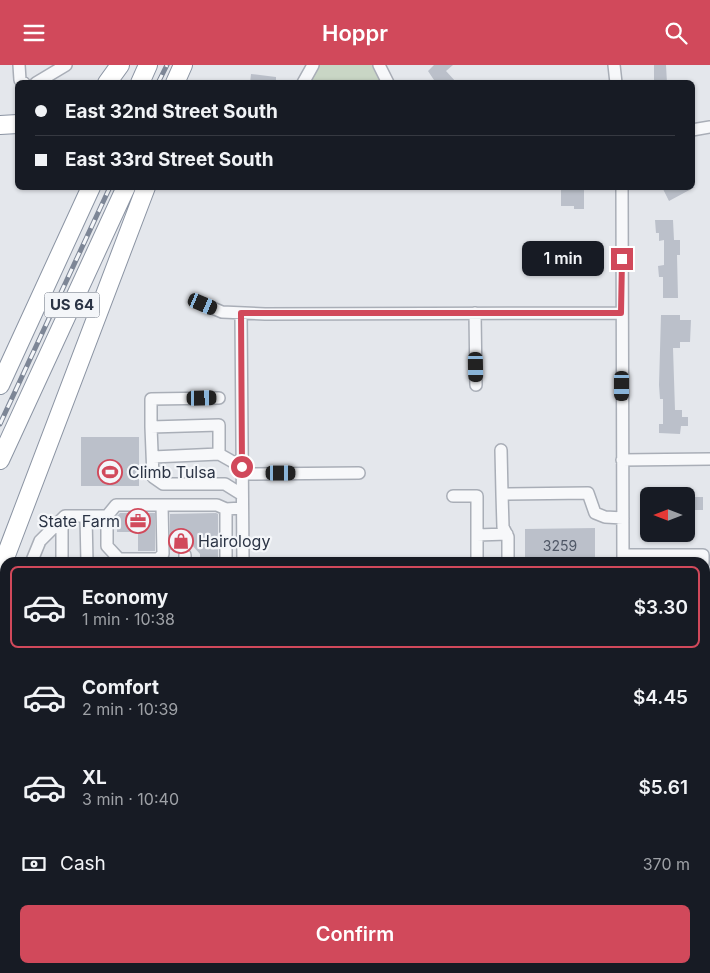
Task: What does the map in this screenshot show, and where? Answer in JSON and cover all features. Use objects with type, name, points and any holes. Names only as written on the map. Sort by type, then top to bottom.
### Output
[{"type":"highway","points":[[109,80],[120,65]]},
{"type":"highway","points":[[141,80],[148,65]]},
{"type":"highway","points":[[176,80],[183,65]]},
{"type":"highway","points":[[0,125],[15,124]]},
{"type":"highway","name":"US 64","points":[[0,385],[90,190]]},
{"type":"highway","name":"US 64","points":[[0,460],[125,190]]},
{"type":"highway","points":[[5,557],[145,190]]},
{"type":"street","points":[[20,65],[20,80]]},
{"type":"street","points":[[41,80],[66,65]]},
{"type":"street","points":[[305,80],[313,65]]},
{"type":"street","points":[[379,65],[386,80]]},
{"type":"street","points":[[614,65],[616,80]]},
{"type":"street","points":[[695,130],[710,127]]},
{"type":"street","points":[[622,190],[623,557]]},
{"type":"street","points":[[203,304],[222,312],[241,313],[621,313]]},
{"type":"street","points":[[241,313],[243,557]]},
{"type":"street","points":[[475,313],[476,385]]},
{"type":"street","points":[[219,398],[151,399],[153,477],[163,484],[225,484],[241,494]]},
{"type":"street","points":[[151,427],[220,425],[220,454]]},
{"type":"street","points":[[501,450],[503,527],[507,534],[508,557]]},
{"type":"street","points":[[153,457],[220,454],[242,470],[359,473]]},
{"type":"street","points":[[622,460],[710,459]]},
{"type":"street","points":[[502,494],[588,493],[595,513],[605,517],[623,518]]},
{"type":"street","points":[[453,496],[477,496],[477,557]]},
{"type":"street","points":[[116,557],[107,546],[107,516],[116,505],[217,505],[226,509],[242,508]]},
{"type":"street","points":[[161,557],[163,554],[162,505]]},
{"type":"street","points":[[226,509],[226,557]]},
{"type":"street","points":[[33,557],[40,541],[65,516],[107,516]]},
{"type":"street","points":[[86,516],[87,557]]},
{"type":"street","points":[[62,519],[62,557]]},
{"type":"street","points":[[477,535],[507,534]]},
{"type":"street","points":[[663,557],[703,555],[703,557]]},
{"type":"green space","points":[[319,65],[374,65],[381,80],[311,80]]},
{"type":"building","points":[[434,65],[453,65],[446,71],[454,80],[434,80],[428,71]]},
{"type":"building","points":[[654,65],[666,65],[667,80],[654,80]]},
{"type":"building","points":[[251,74],[276,77],[276,80],[250,80]]},
{"type":"building","points":[[561,190],[584,190],[584,209],[574,209],[574,206],[561,206]]},
{"type":"building","points":[[664,190],[689,190],[669,201]]},
{"type":"building","points":[[655,220],[673,220],[674,240],[680,240],[680,255],[677,255],[678,298],[663,298],[663,277],[659,277],[658,266],[664,265],[664,240],[659,241]]},
{"type":"building","points":[[661,315],[680,315],[680,320],[691,320],[690,342],[680,342],[680,348],[673,348],[675,410],[682,410],[682,417],[688,417],[688,426],[681,426],[680,434],[659,433],[659,424],[663,424],[663,399],[660,399],[659,385]]},
{"type":"building","name":"Climb Tulsa","points":[[81,437],[139,437],[139,486],[81,486]]},
{"type":"building","points":[[695,497],[703,497],[703,510],[695,510]]},
{"type":"building","name":"State Farm","points":[[120,513],[155,513],[155,551],[138,551],[138,532],[117,532],[117,516]]},
{"type":"building","points":[[170,514],[218,514],[218,557],[200,557],[200,554],[191,544],[182,545],[177,550],[170,550]]},
{"type":"building","points":[[595,528],[595,557],[525,557],[525,529]]},
{"type":"railway","points":[[160,80],[167,65]]},
{"type":"railway","points":[[0,424],[109,190]]},
{"type":"place","name":"Climb Tulsa","points":[[110,472]]},
{"type":"place","name":"State Farm","points":[[138,521]]},
{"type":"place","name":"Hairology","points":[[181,541]]},
{"type":"route","points":[[242,467],[241,313],[621,313],[622,259]]}]
